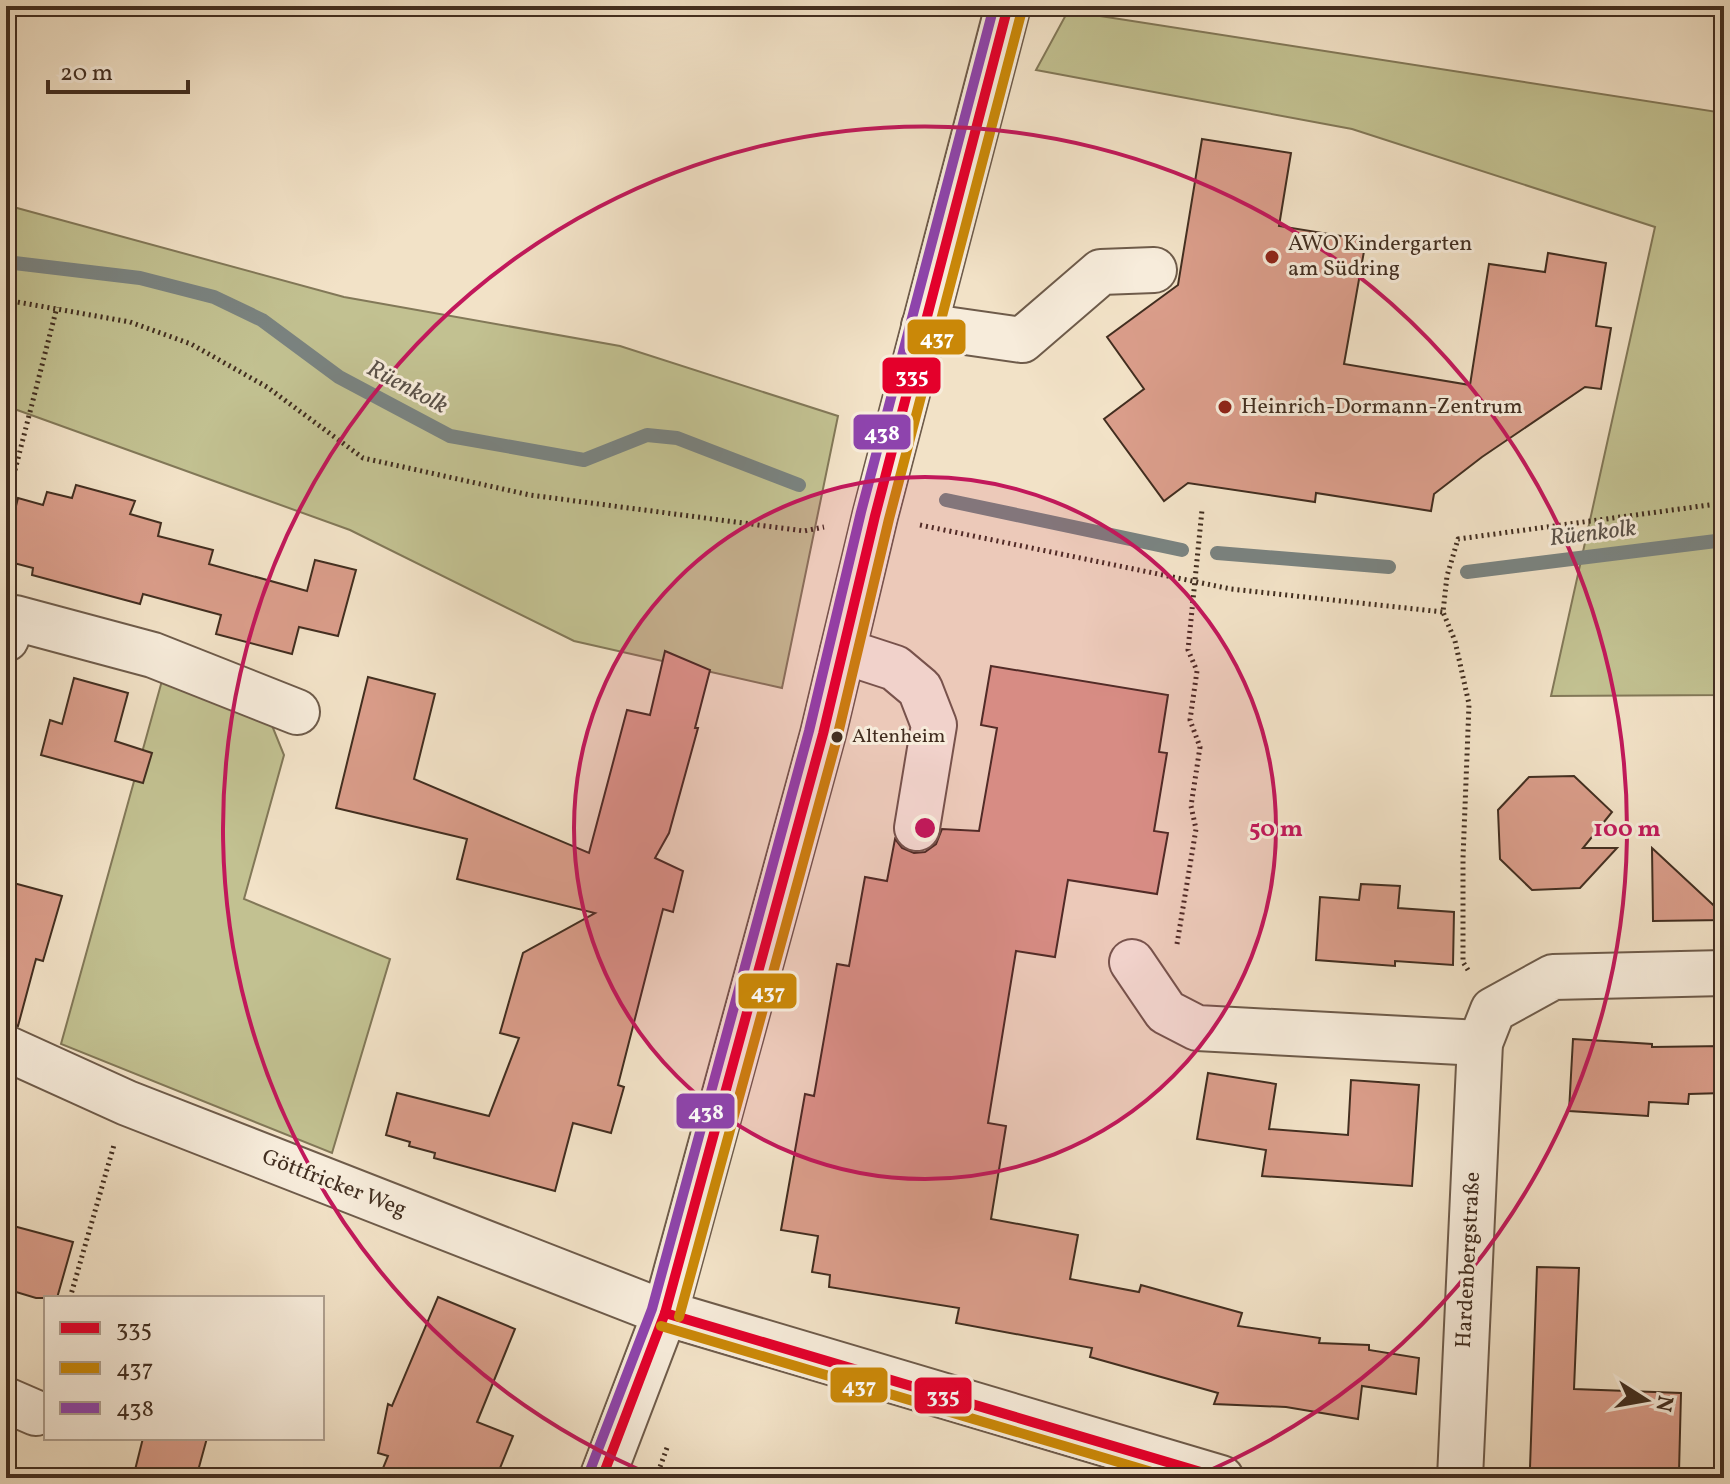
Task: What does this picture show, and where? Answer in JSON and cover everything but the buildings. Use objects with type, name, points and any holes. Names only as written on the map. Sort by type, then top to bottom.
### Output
[{"type":"street","points":[[602,1478],[665,1313],[823,734],[875,516],[1008,6]]},
{"type":"street","points":[[924,326],[1022,340],[1101,272],[1154,270]]},
{"type":"street","points":[[6,639],[15,618],[153,655],[297,712]]},
{"type":"street","points":[[843,651],[895,668],[920,689],[934,725],[917,828]]},
{"type":"street","points":[[1132,962],[1166,1012],[1197,1028],[1486,1026],[1553,977],[1724,973]]},
{"type":"street","name":"Hardenbergstraße","points":[[1460,1478],[1486,1026]]},
{"type":"street","name":"Göttfricker Weg","points":[[6,1048],[127,1103],[665,1313],[1221,1478]]},
{"type":"path","points":[[6,300],[130,322],[191,344],[267,387],[363,458],[530,495],[804,531],[875,516],[1231,589],[1443,612]]},
{"type":"path","points":[[6,505],[57,307]]},
{"type":"path","points":[[1486,1026],[1463,962],[1463,858],[1469,704],[1455,641],[1443,612],[1447,576],[1458,539],[1724,503]]},
{"type":"path","points":[[1166,1012],[1196,829],[1191,806],[1200,747],[1190,720],[1197,671],[1188,650],[1202,510]]},
{"type":"path","points":[[71,1296],[127,1103]]},
{"type":"shaded area","points":[[1068,11],[1724,113],[1724,695],[1551,696],[1655,227],[1352,129],[1036,70]]},
{"type":"shaded area","points":[[6,205],[344,297],[620,346],[838,416],[782,688],[574,641],[350,530],[6,406]]},
{"type":"shaded area","points":[[163,677],[271,723],[284,755],[244,899],[390,959],[332,1153],[61,1044]]},
{"type":"waterway","name":"Rüenkolk","points":[[6,262],[140,278],[214,297],[262,320],[339,377],[450,436],[584,460],[647,435],[677,438],[799,485]]},
{"type":"waterway","name":"Rüenkolk","points":[[946,500],[1182,550]]},
{"type":"waterway","name":"Rüenkolk","points":[[1467,572],[1724,540]]},
{"type":"waterway","name":"Rüenkolk","points":[[1217,553],[1389,567]]},
{"type":"transit line","name":"438","points":[[589,1473],[652,1309],[809,731],[861,512],[994,6]]},
{"type":"transit line","name":"335","points":[[602,1478],[665,1313],[823,734],[875,516],[1008,6]]},
{"type":"transit line","name":"437","points":[[679,1317],[837,738],[889,519],[1022,10]]},
{"type":"transit line","name":"335","points":[[665,1313],[1221,1478]]},
{"type":"transit line","name":"437","points":[[661,1326],[1172,1478]]},
{"type":"place","name":"AWO Kindergarten am Südring","points":[[1272,257]]},
{"type":"place","name":"Heinrich-Dormann-Zentrum","points":[[1225,407]]},
{"type":"place","name":"Altenheim","points":[[837,737]]}]
